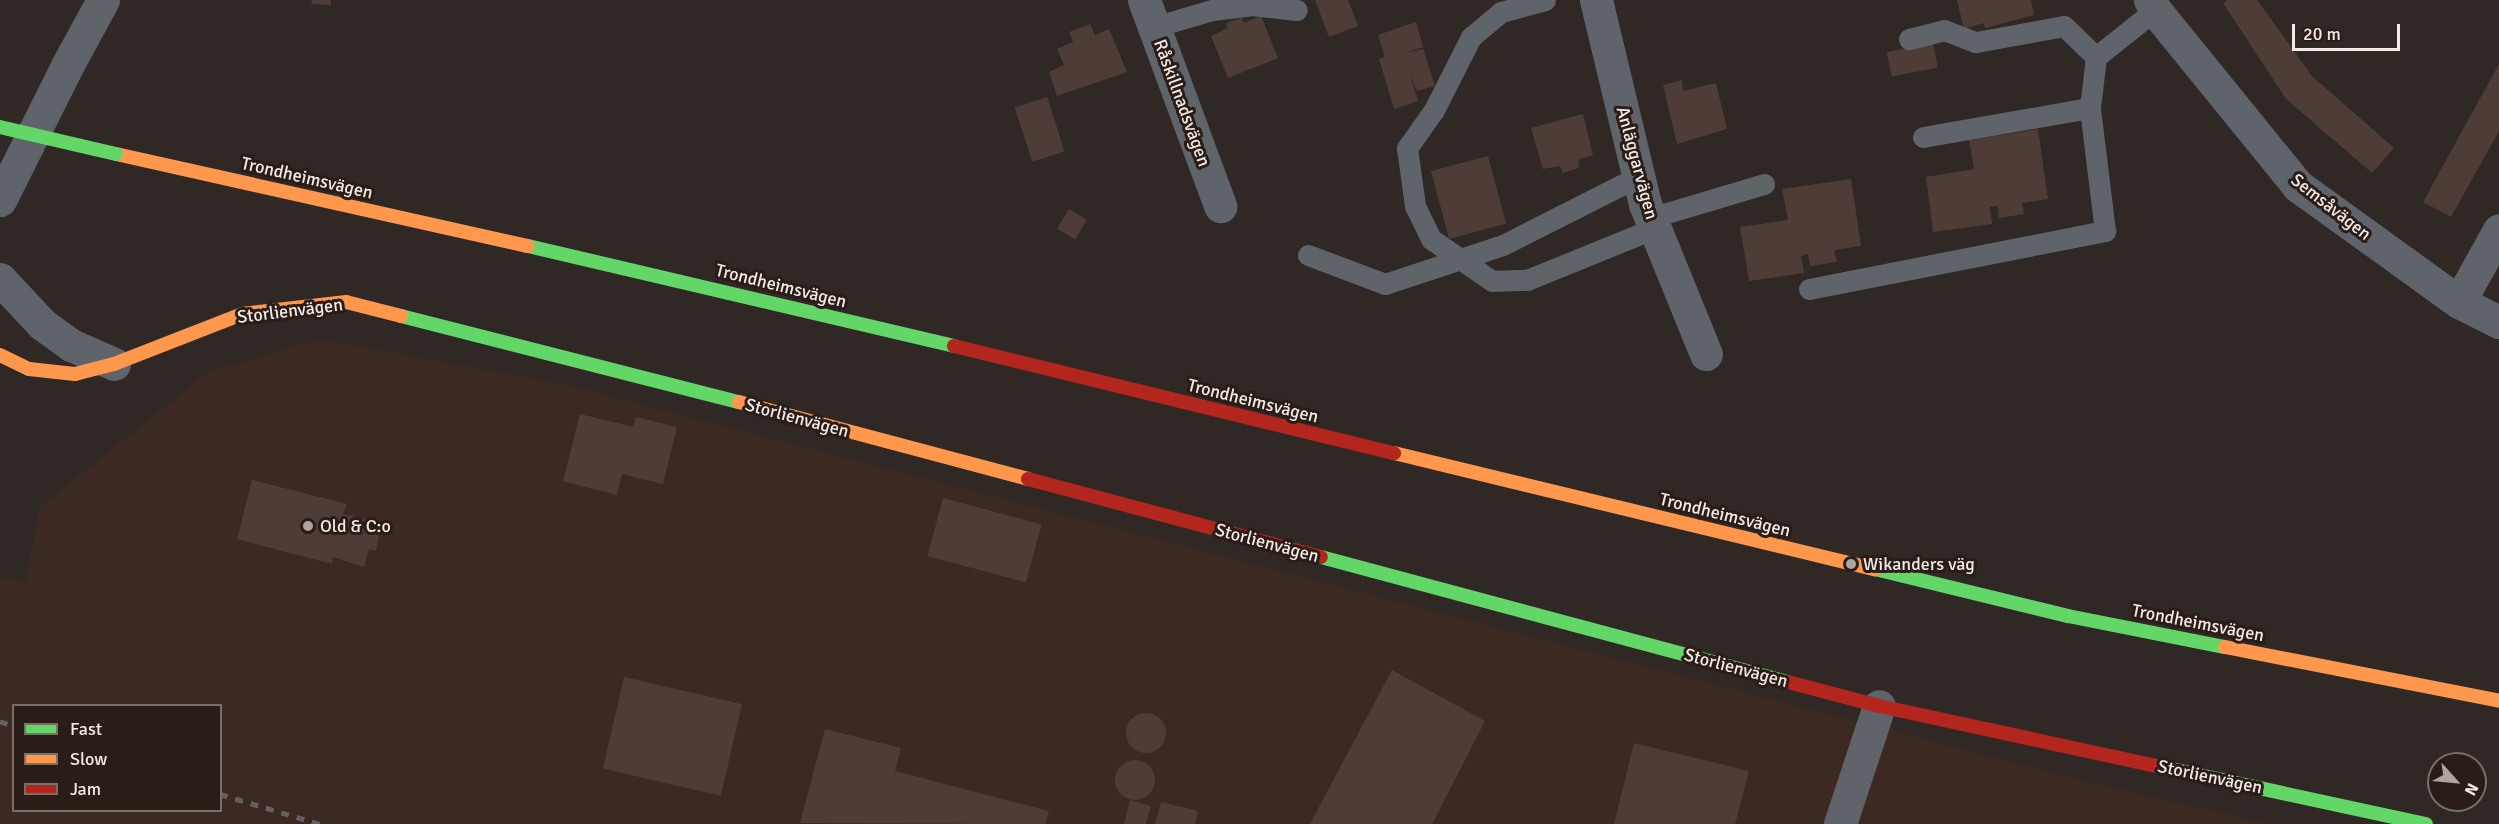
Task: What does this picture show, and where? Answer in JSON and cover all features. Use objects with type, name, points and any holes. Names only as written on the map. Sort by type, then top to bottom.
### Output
[{"type":"main road","name":"Trondheimsvägen","points":[[0,127],[646,272],[2068,616],[2499,701]]},
{"type":"main road","name":"Storlienvägen","points":[[0,355],[29,369],[75,374],[114,364],[242,314],[346,302],[611,368],[1880,706],[2426,824]]},
{"type":"street","points":[[0,200],[103,0]]},
{"type":"street","name":"Anläggarvägen","points":[[1596,0],[1639,176],[1653,223],[1706,354]]},
{"type":"street","name":"Semsåvägen","points":[[2153,5],[2298,186],[2459,302],[2499,322]]},
{"type":"street","name":"Råskillnadsvägen","points":[[1149,14],[1220,206]]},
{"type":"street","points":[[0,141],[67,66]]},
{"type":"street","points":[[2459,302],[2499,230]]},
{"type":"street","points":[[0,279],[42,324],[71,345],[114,364]]},
{"type":"street","points":[[1840,824],[1880,706]]},
{"type":"lane","points":[[1545,0],[1501,12],[1471,37],[1434,110],[1407,148],[1415,206],[1431,239],[1492,281],[1527,280],[1653,223],[1764,184]]},
{"type":"lane","points":[[1149,14],[1251,5],[1297,10]]},
{"type":"lane","points":[[1809,289],[2105,231],[2090,108],[2096,57],[2153,5]]},
{"type":"lane","points":[[1909,39],[1944,30],[1976,42],[2064,26],[2096,57]]},
{"type":"lane","points":[[1923,137],[2090,108]]},
{"type":"lane","points":[[1308,255],[1385,284],[1503,245],[1639,176]]},
{"type":"shaded area","points":[[320,339],[563,384],[2104,786],[2272,824],[0,824],[0,577],[25,581],[40,507],[209,372]]},
{"type":"building","points":[[312,0],[331,0],[331,5],[311,4]]},
{"type":"building","points":[[1315,0],[1348,0],[1358,26],[1329,37]]},
{"type":"building","points":[[1957,0],[2031,0],[2034,15],[1985,28],[1984,23],[1964,29]]},
{"type":"building","points":[[2228,0],[2257,0],[2312,76],[2394,148],[2372,173],[2286,99],[2223,3]]},
{"type":"building","points":[[1261,16],[1278,58],[1228,78],[1211,36],[1228,28],[1226,23],[1242,18],[1244,23]]},
{"type":"building","points":[[1416,22],[1423,47],[1405,53],[1423,49],[1435,86],[1417,91],[1410,74],[1418,101],[1394,109],[1379,59],[1385,57],[1378,35]]},
{"type":"building","points":[[1090,24],[1095,35],[1109,29],[1127,72],[1057,96],[1049,72],[1064,65],[1057,49],[1073,42],[1069,32]]},
{"type":"building","points":[[1933,43],[1938,68],[1892,77],[1887,52]]},
{"type":"building","points":[[2499,64],[2499,131],[2451,217],[2423,202]]},
{"type":"building","points":[[1682,80],[1683,91],[1716,83],[1727,129],[1677,144],[1663,85]]},
{"type":"building","points":[[1047,97],[1065,151],[1032,162],[1015,108]]},
{"type":"building","points":[[1583,114],[1593,155],[1578,160],[1579,168],[1563,173],[1560,166],[1543,169],[1531,128]]},
{"type":"building","points":[[2038,129],[2048,199],[2022,203],[2024,214],[1999,218],[1998,206],[1990,207],[1992,224],[1933,232],[1926,177],[1974,169],[1969,140]]},
{"type":"building","points":[[1488,156],[1506,224],[1449,239],[1431,171]]},
{"type":"building","points":[[1851,179],[1861,246],[1834,250],[1837,262],[1810,266],[1808,254],[1801,256],[1804,273],[1749,281],[1740,227],[1788,220],[1782,189]]},
{"type":"building","points":[[1069,209],[1087,220],[1075,240],[1057,229]]},
{"type":"building","points":[[580,414],[633,427],[636,417],[677,427],[663,484],[622,474],[617,495],[563,481]]},
{"type":"building","name":"Old & C:o","points":[[252,480],[347,504],[343,514],[376,522],[373,530],[380,532],[376,551],[369,549],[364,567],[333,557],[332,564],[237,539]]},
{"type":"building","points":[[943,498],[1042,524],[1026,582],[927,556]]},
{"type":"building","points":[[1392,670],[1485,721],[1432,824],[1310,824]]},
{"type":"building","points":[[624,677],[742,704],[721,796],[603,769]]},
{"type":"building","points":[[1146,713],[1160,719],[1166,733],[1160,747],[1146,753],[1132,747],[1126,733],[1132,719]]},
{"type":"building","points":[[825,729],[901,748],[895,771],[1049,811],[1045,824],[800,823]]},
{"type":"building","points":[[1634,743],[1749,771],[1735,824],[1614,824]]},
{"type":"building","points":[[1135,760],[1143,761],[1149,766],[1154,772],[1154,788],[1149,794],[1143,799],[1135,800],[1127,799],[1121,794],[1116,788],[1115,780],[1116,772],[1121,766],[1127,761]]},
{"type":"building","points":[[1130,800],[1151,806],[1146,824],[1124,824]]},
{"type":"building","points":[[1161,802],[1198,811],[1195,824],[1155,824]]},
{"type":"railway","points":[[0,721],[12,725]]},
{"type":"railway","points":[[222,795],[320,824]]},
{"type":"traffic: fast","points":[[0,127],[116,154]]},
{"type":"traffic: fast","points":[[528,246],[954,346]]},
{"type":"traffic: fast","points":[[401,316],[739,402]]},
{"type":"traffic: fast","points":[[1321,557],[1788,682]]},
{"type":"traffic: fast","points":[[1875,569],[2068,616],[2225,647]]},
{"type":"traffic: fast","points":[[2162,767],[2426,824]]},
{"type":"traffic: slow","points":[[116,154],[528,246]]},
{"type":"traffic: slow","points":[[0,355],[29,369],[75,374],[114,364],[242,314],[346,302],[401,316]]},
{"type":"traffic: slow","points":[[739,402],[1028,479]]},
{"type":"traffic: slow","points":[[1394,453],[1875,569]]},
{"type":"traffic: slow","points":[[2225,647],[2499,701]]},
{"type":"traffic: jam","points":[[954,346],[1394,453]]},
{"type":"traffic: jam","points":[[1028,479],[1321,557]]},
{"type":"traffic: jam","points":[[1788,682],[1879,706],[2162,767]]},
{"type":"place","name":"Old & C:o","points":[[308,526]]},
{"type":"place","name":"Wikanders väg","points":[[1851,564]]}]
